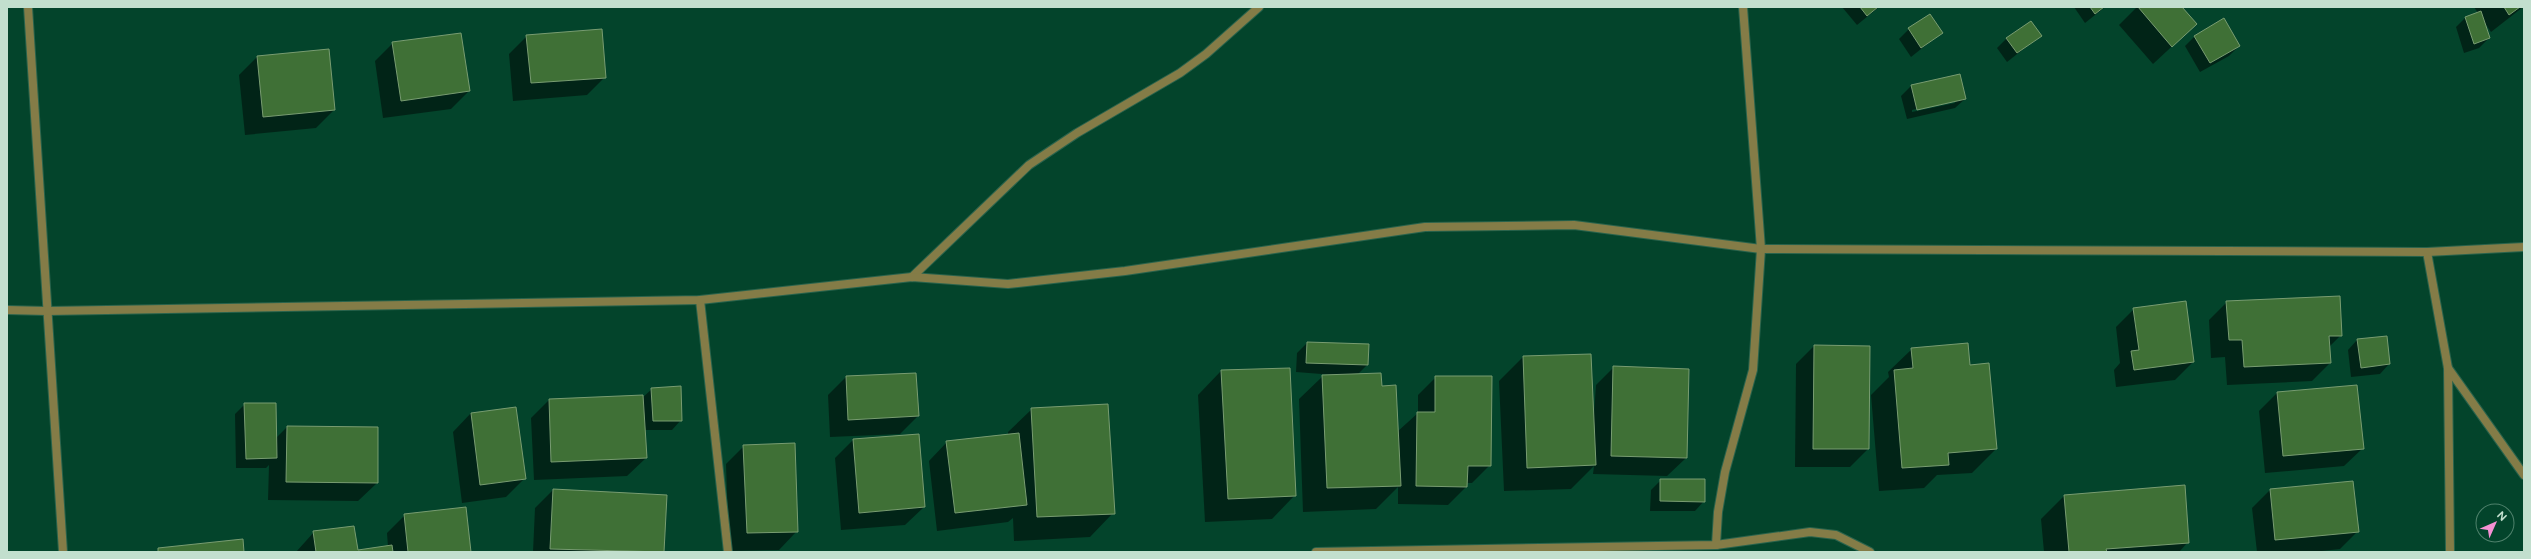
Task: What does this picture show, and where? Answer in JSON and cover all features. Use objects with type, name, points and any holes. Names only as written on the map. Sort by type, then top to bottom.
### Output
[{"type":"street","points":[[28,7],[63,552]]},
{"type":"street","points":[[912,278],[1029,165],[1077,133],[1180,73],[1206,54],[1259,7]]},
{"type":"street","points":[[1716,544],[1718,512],[1725,472],[1753,370],[1761,249],[1743,7]]},
{"type":"street","points":[[7,310],[47,311],[700,300],[912,278],[1008,284],[1125,271],[1425,227],[1574,225],[1761,249],[2427,252],[2524,247]]},
{"type":"street","points":[[2427,252],[2448,368],[2450,552]]},
{"type":"street","points":[[700,300],[728,552]]},
{"type":"street","points":[[2448,368],[2524,475]]},
{"type":"street","points":[[1316,552],[1716,544],[1810,532],[1836,535],[1870,552]]},
{"type":"building","points":[[1860,7],[1878,7],[1867,16]]},
{"type":"building","points":[[2090,7],[2104,7],[2095,14]]},
{"type":"building","points":[[2138,7],[2182,7],[2197,24],[2172,47]]},
{"type":"building","points":[[2504,7],[2520,7],[2509,15]]},
{"type":"building","points":[[2481,11],[2490,38],[2474,44],[2465,17]]},
{"type":"building","points":[[1930,14],[1943,33],[1921,48],[1908,28]]},
{"type":"building","points":[[2224,18],[2240,46],[2210,63],[2194,36]]},
{"type":"building","points":[[2031,21],[2042,36],[2017,53],[2006,38]]},
{"type":"building","points":[[602,29],[606,78],[531,83],[526,35]]},
{"type":"building","points":[[461,33],[470,91],[401,101],[392,42]]},
{"type":"building","points":[[329,49],[335,110],[263,117],[257,56]]},
{"type":"building","points":[[1960,74],[1966,99],[1917,110],[1911,85]]},
{"type":"building","points":[[2340,296],[2342,336],[2329,336],[2331,363],[2244,367],[2242,340],[2229,340],[2226,301]]},
{"type":"building","points":[[2186,301],[2194,362],[2134,370],[2131,351],[2139,350],[2133,308]]},
{"type":"building","points":[[2387,336],[2390,364],[2361,368],[2357,339]]},
{"type":"building","points":[[1307,342],[1369,344],[1368,365],[1306,363]]},
{"type":"building","points":[[1968,343],[1970,365],[1989,363],[1997,449],[1948,453],[1949,465],[1902,468],[1894,370],[1913,368],[1911,348]]},
{"type":"building","points":[[1814,345],[1870,346],[1869,449],[1813,449]]},
{"type":"building","points":[[1591,354],[1596,465],[1527,468],[1523,356]]},
{"type":"building","points":[[1613,366],[1689,369],[1687,458],[1611,456]]},
{"type":"building","points":[[1290,368],[1296,496],[1228,499],[1221,370]]},
{"type":"building","points":[[916,373],[919,416],[848,420],[846,376]]},
{"type":"building","points":[[1381,373],[1382,386],[1396,385],[1401,486],[1327,488],[1322,375]]},
{"type":"building","points":[[1435,376],[1492,376],[1491,466],[1468,466],[1467,487],[1416,486],[1417,412],[1435,412]]},
{"type":"building","points":[[2357,385],[2364,449],[2283,456],[2277,392]]},
{"type":"building","points":[[681,386],[682,421],[653,421],[651,388]]},
{"type":"building","points":[[643,395],[647,458],[551,462],[549,399]]},
{"type":"building","points":[[244,403],[276,403],[277,458],[246,459]]},
{"type":"building","points":[[1108,404],[1115,514],[1037,517],[1031,408]]},
{"type":"building","points":[[516,407],[526,479],[480,485],[471,413]]},
{"type":"building","points":[[287,426],[378,427],[378,483],[286,482]]},
{"type":"building","points":[[1019,433],[1027,505],[955,513],[946,441]]},
{"type":"building","points":[[919,434],[925,507],[859,513],[853,439]]},
{"type":"building","points":[[795,443],[798,532],[747,533],[743,445]]},
{"type":"building","points":[[1660,479],[1705,479],[1705,502],[1660,501]]},
{"type":"building","points":[[2353,481],[2359,532],[2275,540],[2270,489]]},
{"type":"building","points":[[2185,485],[2189,543],[2106,549],[2107,552],[2069,552],[2064,495]]},
{"type":"building","points":[[553,489],[667,495],[664,552],[550,549]]},
{"type":"building","points":[[466,507],[471,552],[408,552],[404,514]]},
{"type":"building","points":[[354,526],[358,550],[392,545],[393,552],[316,552],[313,531]]},
{"type":"building","points":[[243,539],[244,552],[158,552],[158,548]]}]
